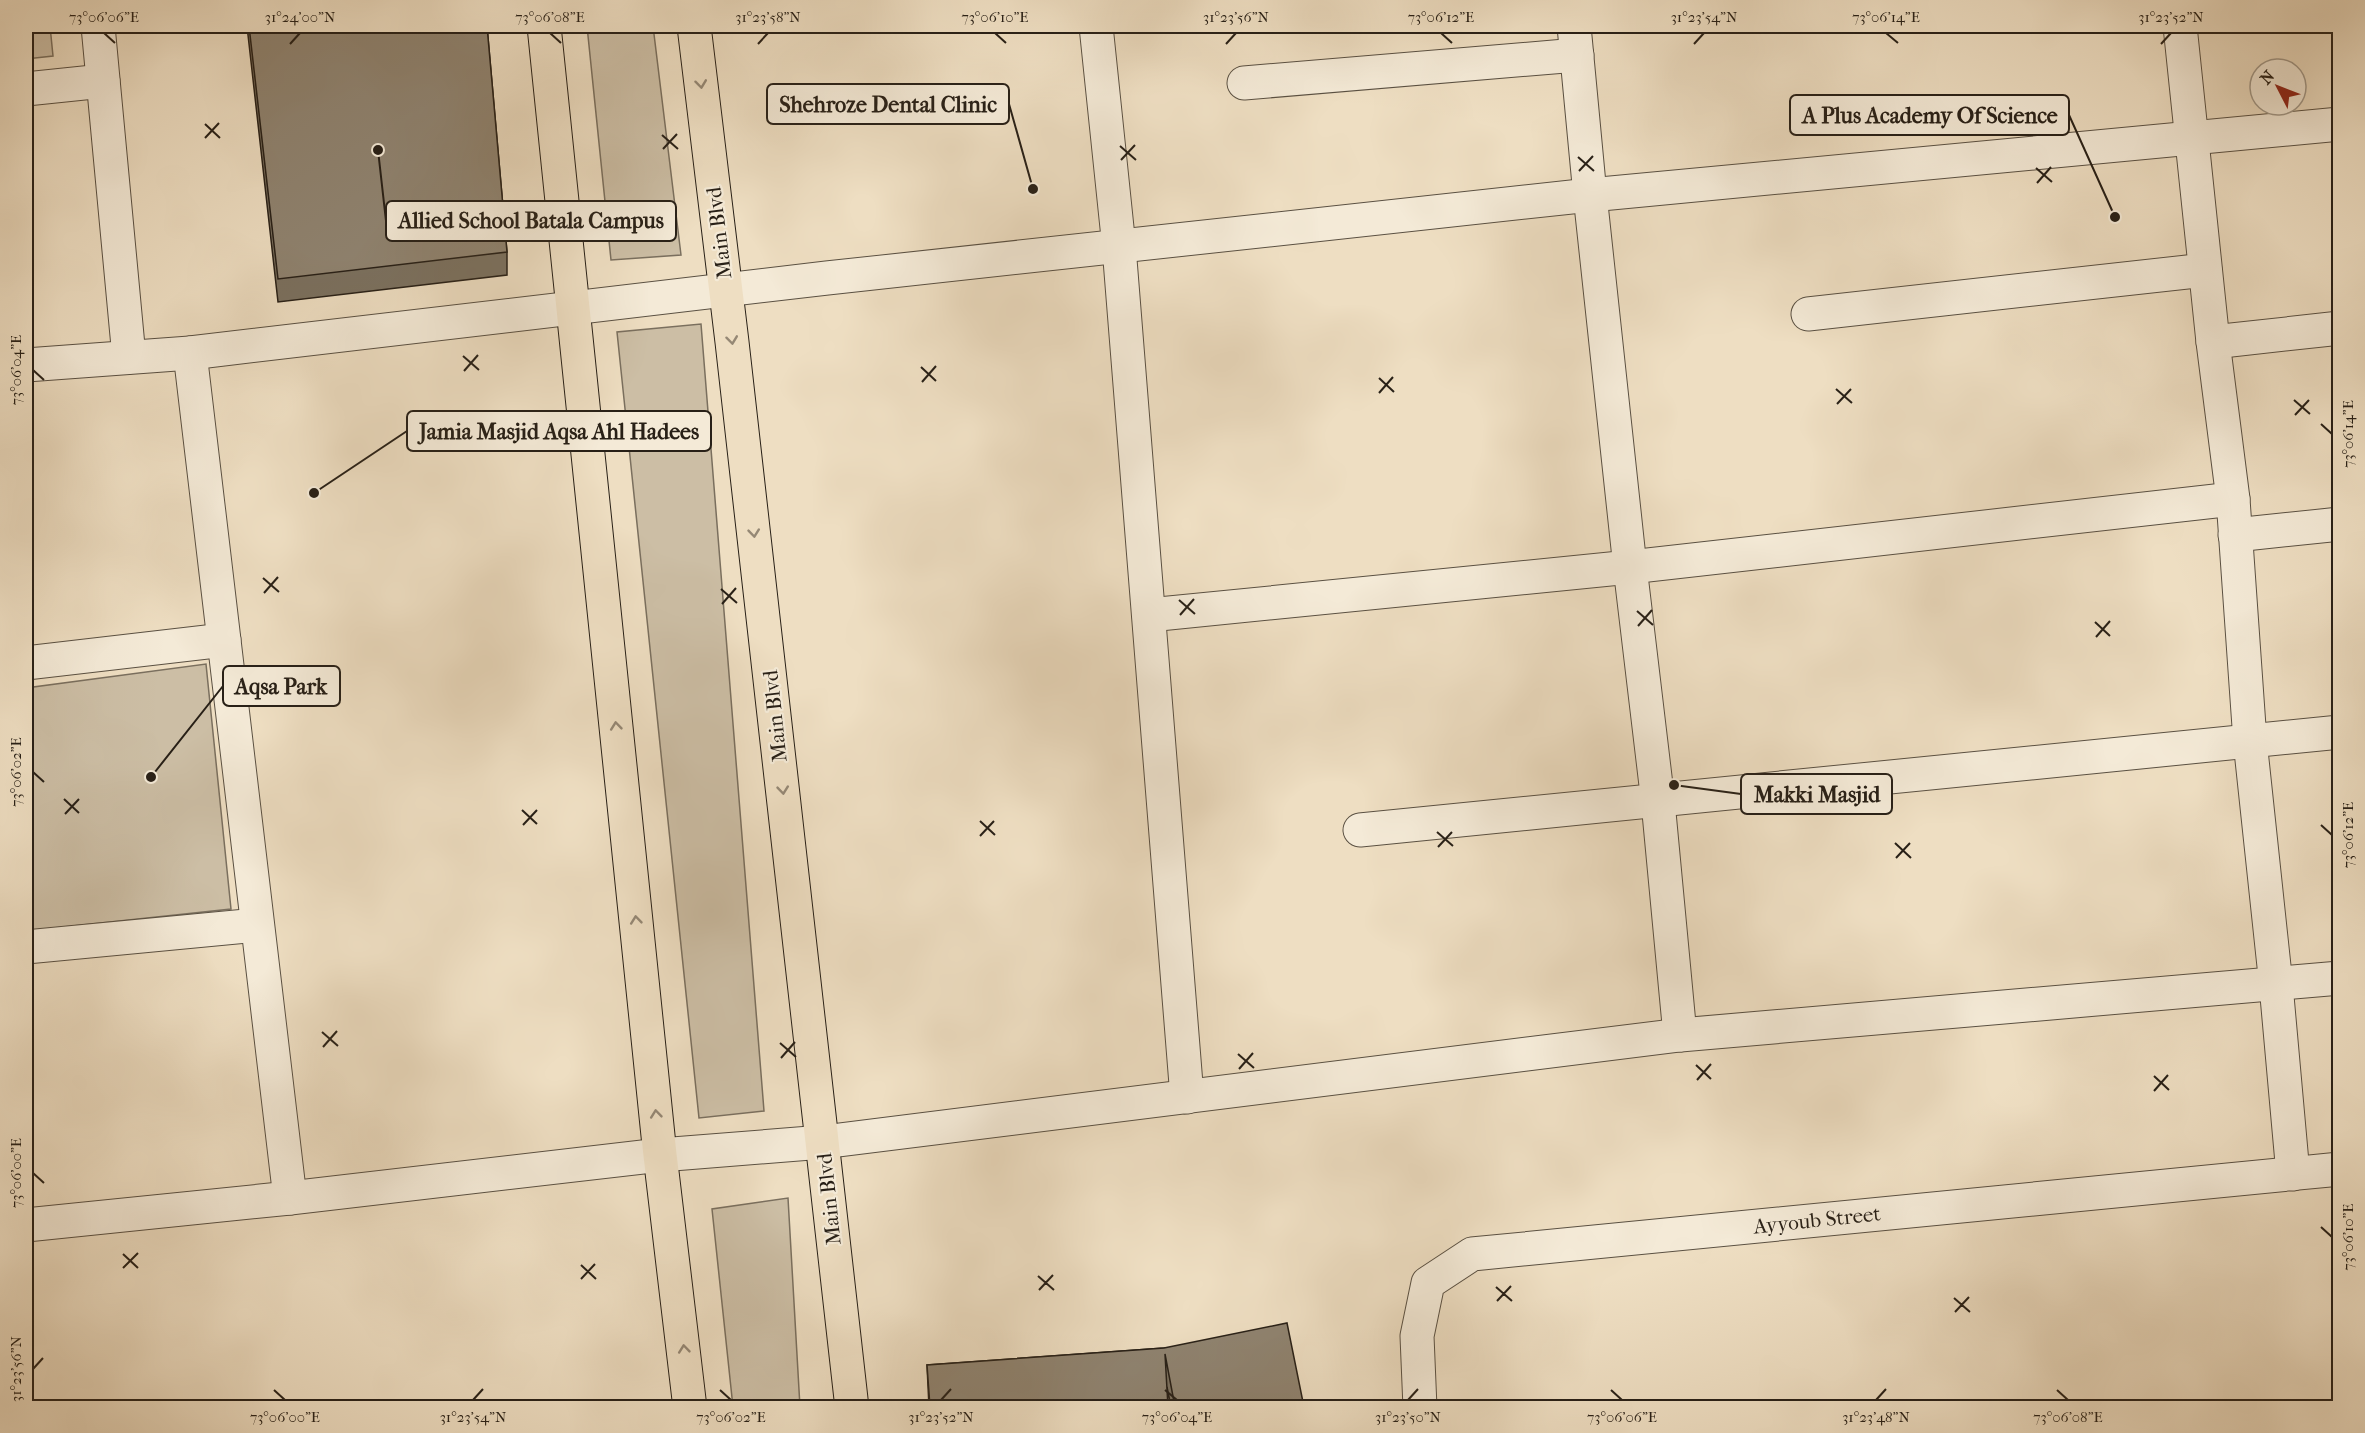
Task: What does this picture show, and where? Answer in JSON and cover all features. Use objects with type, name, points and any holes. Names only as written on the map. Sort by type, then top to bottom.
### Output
[{"type":"main road","points":[[544,26],[660,1155],[690,1407]]},
{"type":"main road","name":"Main Blvd","points":[[694,26],[852,1407]]},
{"type":"street","points":[[98,26],[129,357]]},
{"type":"street","points":[[1096,26],[1119,247],[1187,1097]]},
{"type":"street","points":[[2180,26],[2213,342],[2233,499],[2250,741],[2293,1174]]},
{"type":"street","points":[[1244,83],[1576,40],[1590,195],[1630,567],[1658,802],[1680,1035]]},
{"type":"street","points":[[26,89],[104,81]]},
{"type":"street","points":[[26,365],[190,353],[827,278],[1590,195],[2340,124]]},
{"type":"street","points":[[1808,314],[2205,270]]},
{"type":"street","points":[[2213,342],[2340,328]]},
{"type":"street","points":[[190,353],[290,1198]]},
{"type":"street","points":[[1149,615],[1630,567],[2233,499]]},
{"type":"street","points":[[2235,535],[2340,524]]},
{"type":"street","points":[[26,663],[224,640]]},
{"type":"street","points":[[1360,830],[2340,732]]},
{"type":"street","points":[[26,947],[258,925]]},
{"type":"street","points":[[26,1225],[290,1198],[660,1155],[823,1142],[1680,1035],[2340,978]]},
{"type":"street","name":"Ayyoub Street","points":[[1420,1407],[1417,1336],[1428,1283],[1472,1254],[2340,1168]]},
{"type":"shaded area","points":[[26,26],[50,26],[53,56],[26,59]]},
{"type":"shaded area","points":[[587,26],[653,26],[681,255],[611,260]]},
{"type":"shaded area","points":[[701,324],[764,1111],[699,1118],[617,332]]},
{"type":"shaded area","points":[[206,664],[231,909],[26,931],[26,688]]},
{"type":"shaded area","points":[[788,1198],[800,1407],[733,1407],[712,1209]]},
{"type":"building","points":[[249,26],[487,26],[507,252],[278,279]]},
{"type":"building","points":[[1287,1323],[1304,1407],[1175,1407],[1165,1354],[1168,1407],[930,1407],[927,1365],[1164,1348]]},
{"type":"place","name":"Allied School Batala Campus","points":[[378,150]]},
{"type":"place","name":"Shehroze Dental Clinic","points":[[1033,189]]},
{"type":"place","name":"A Plus Academy Of Science","points":[[2115,217]]},
{"type":"place","name":"Jamia Masjid Aqsa Ahl Hadees","points":[[314,493]]},
{"type":"place","name":"Aqsa Park","points":[[151,777]]},
{"type":"place","name":"Makki Masjid","points":[[1674,785]]}]
